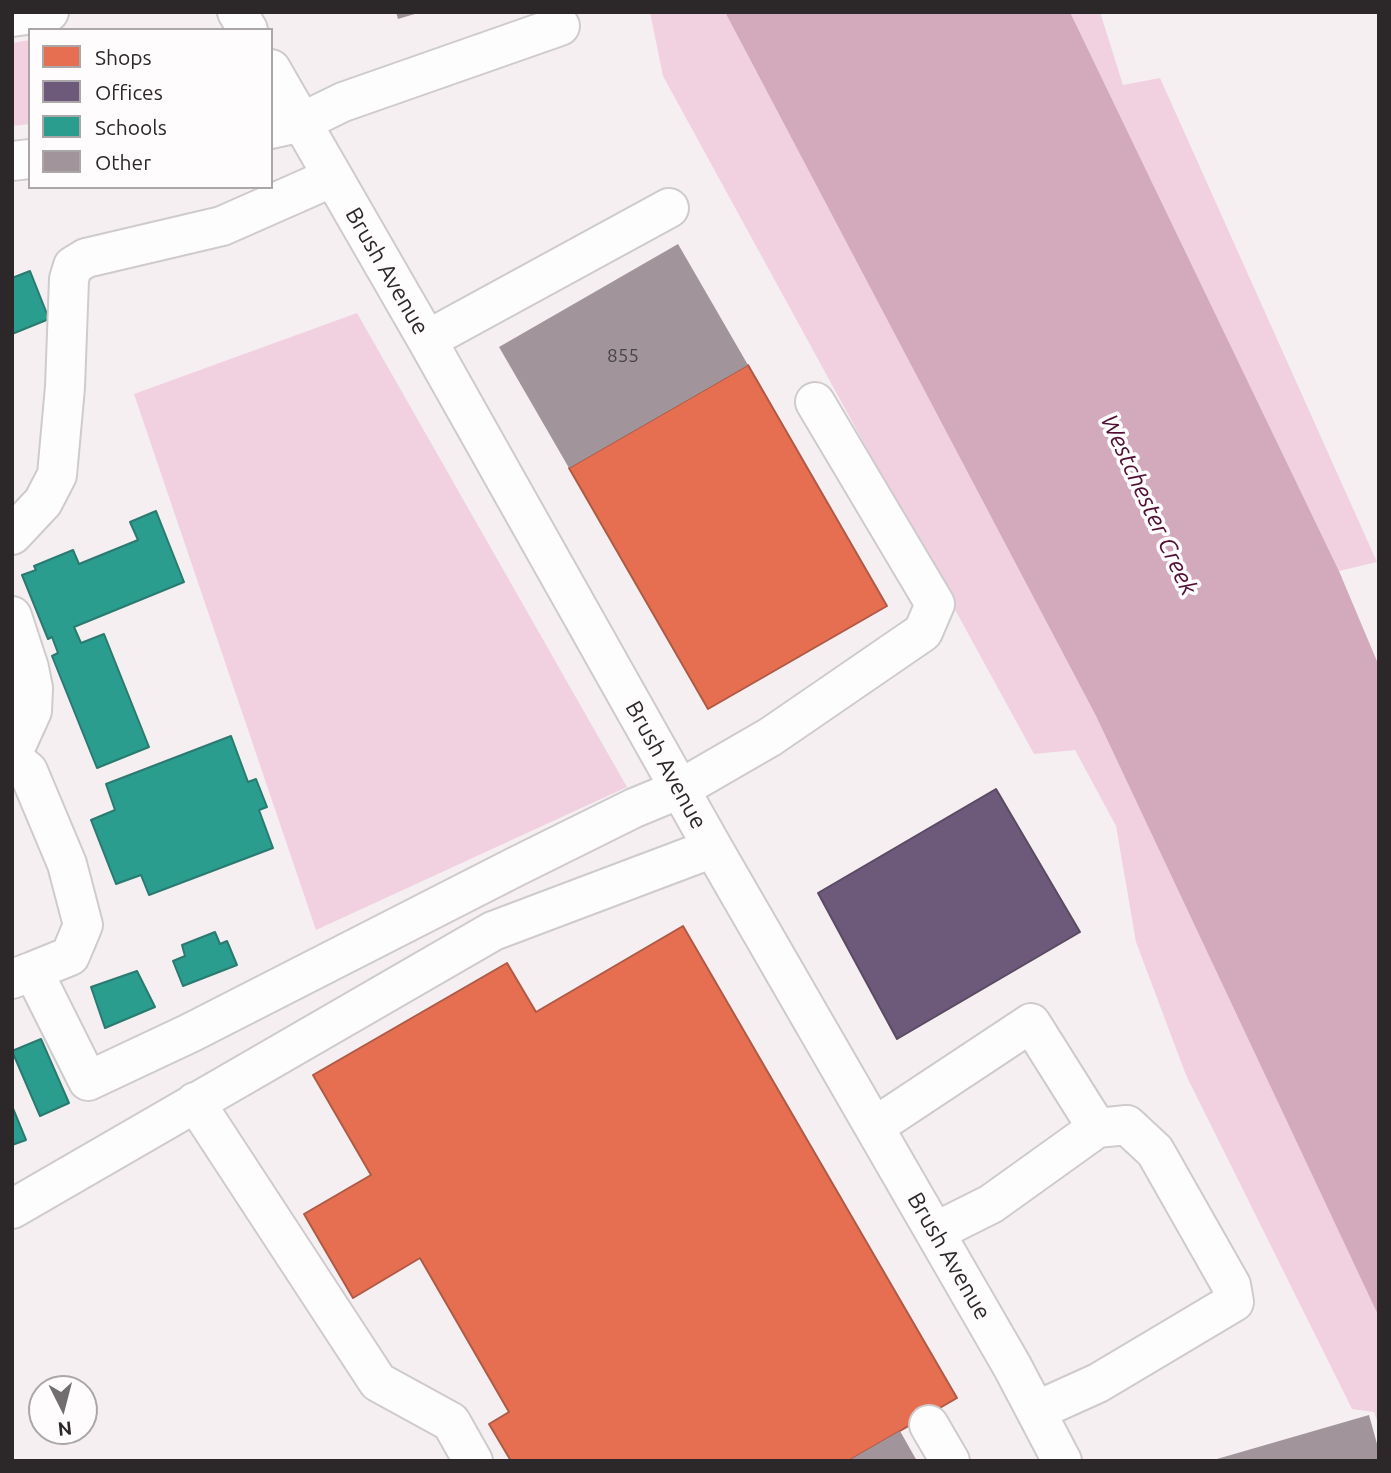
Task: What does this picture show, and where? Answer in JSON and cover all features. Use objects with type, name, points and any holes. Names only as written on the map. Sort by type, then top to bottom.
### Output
[{"type":"street","points":[[12,17],[49,12]]},
{"type":"street","points":[[237,12],[247,28]]},
{"type":"street","points":[[287,125],[343,102],[560,26]]},
{"type":"street","name":"Brush Avenue","points":[[273,76],[287,125],[333,177],[428,340],[1062,1461]]},
{"type":"street","points":[[12,534],[43,502],[57,475],[65,387],[69,279],[74,266],[86,258],[222,226],[333,177]]},
{"type":"street","points":[[428,340],[669,208]]},
{"type":"street","points":[[12,616],[33,688],[32,711],[12,757],[28,771],[67,864],[83,925],[70,956],[23,975],[88,1080],[190,1033],[634,808],[680,789],[770,737],[923,632],[935,604],[815,402]]},
{"type":"street","points":[[12,1209],[493,931],[713,848]]},
{"type":"street","points":[[874,1127],[1031,1023],[1097,1128]]},
{"type":"street","points":[[195,1102],[379,1382],[451,1422],[473,1461]]},
{"type":"street","points":[[935,1233],[988,1206],[1097,1128],[1127,1125],[1155,1151],[1231,1285],[1234,1302],[1098,1383],[1036,1411]]},
{"type":"street","points":[[929,1425],[950,1461]]},
{"type":"shaded area","points":[[650,12],[725,12],[1096,716],[1379,1317],[1379,1426],[1374,1412],[1352,1409],[1186,1075],[1136,942],[1116,826],[1075,750],[1034,754],[663,76]]},
{"type":"shaded area","points":[[1070,12],[1100,12],[1123,85],[1160,78],[1377,562],[1339,571]]},
{"type":"shaded area","points":[[28,40],[28,124],[12,126],[12,43]]},
{"type":"shaded area","points":[[357,313],[627,787],[316,930],[134,394]]},
{"type":"water","name":"Westchester Creek","points":[[725,12],[1070,12],[1339,571],[1379,666],[1379,1317],[1096,716]]},
{"type":"building: Shops","points":[[748,365],[887,606],[708,709],[569,468]]},
{"type":"building: Shops","points":[[683,926],[957,1398],[848,1461],[511,1461],[489,1424],[509,1412],[420,1258],[353,1298],[304,1214],[371,1175],[313,1075],[507,963],[536,1012]]},
{"type":"building: Offices","points":[[996,789],[1080,932],[897,1039],[818,893]]},
{"type":"building: Schools","points":[[30,271],[49,319],[12,334],[12,278]]},
{"type":"building: Schools","points":[[156,511],[184,582],[74,627],[81,643],[104,634],[149,747],[97,768],[52,656],[58,653],[52,637],[48,639],[22,575],[36,570],[34,566],[73,550],[79,564],[138,540],[130,522]]},
{"type":"building: Schools","points":[[231,736],[248,782],[256,779],[267,807],[259,810],[273,848],[149,895],[141,875],[116,884],[91,820],[115,810],[106,784]]},
{"type":"building: Schools","points":[[215,932],[220,944],[227,941],[237,965],[183,986],[173,961],[185,956],[182,945]]},
{"type":"building: Schools","points":[[137,971],[155,1007],[105,1028],[91,987]]},
{"type":"building: Schools","points":[[41,1039],[69,1103],[40,1116],[12,1051]]},
{"type":"building: Schools","points":[[12,1106],[26,1140],[12,1145]]},
{"type":"building: Other","points":[[396,12],[418,12],[418,13],[398,19]]},
{"type":"building: Other","points":[[678,244],[748,365],[569,468],[499,347]]},
{"type":"building: Other","points":[[1369,1415],[1379,1451],[1379,1461],[1210,1461]]},
{"type":"building: Other","points":[[900,1431],[917,1461],[848,1461]]}]
